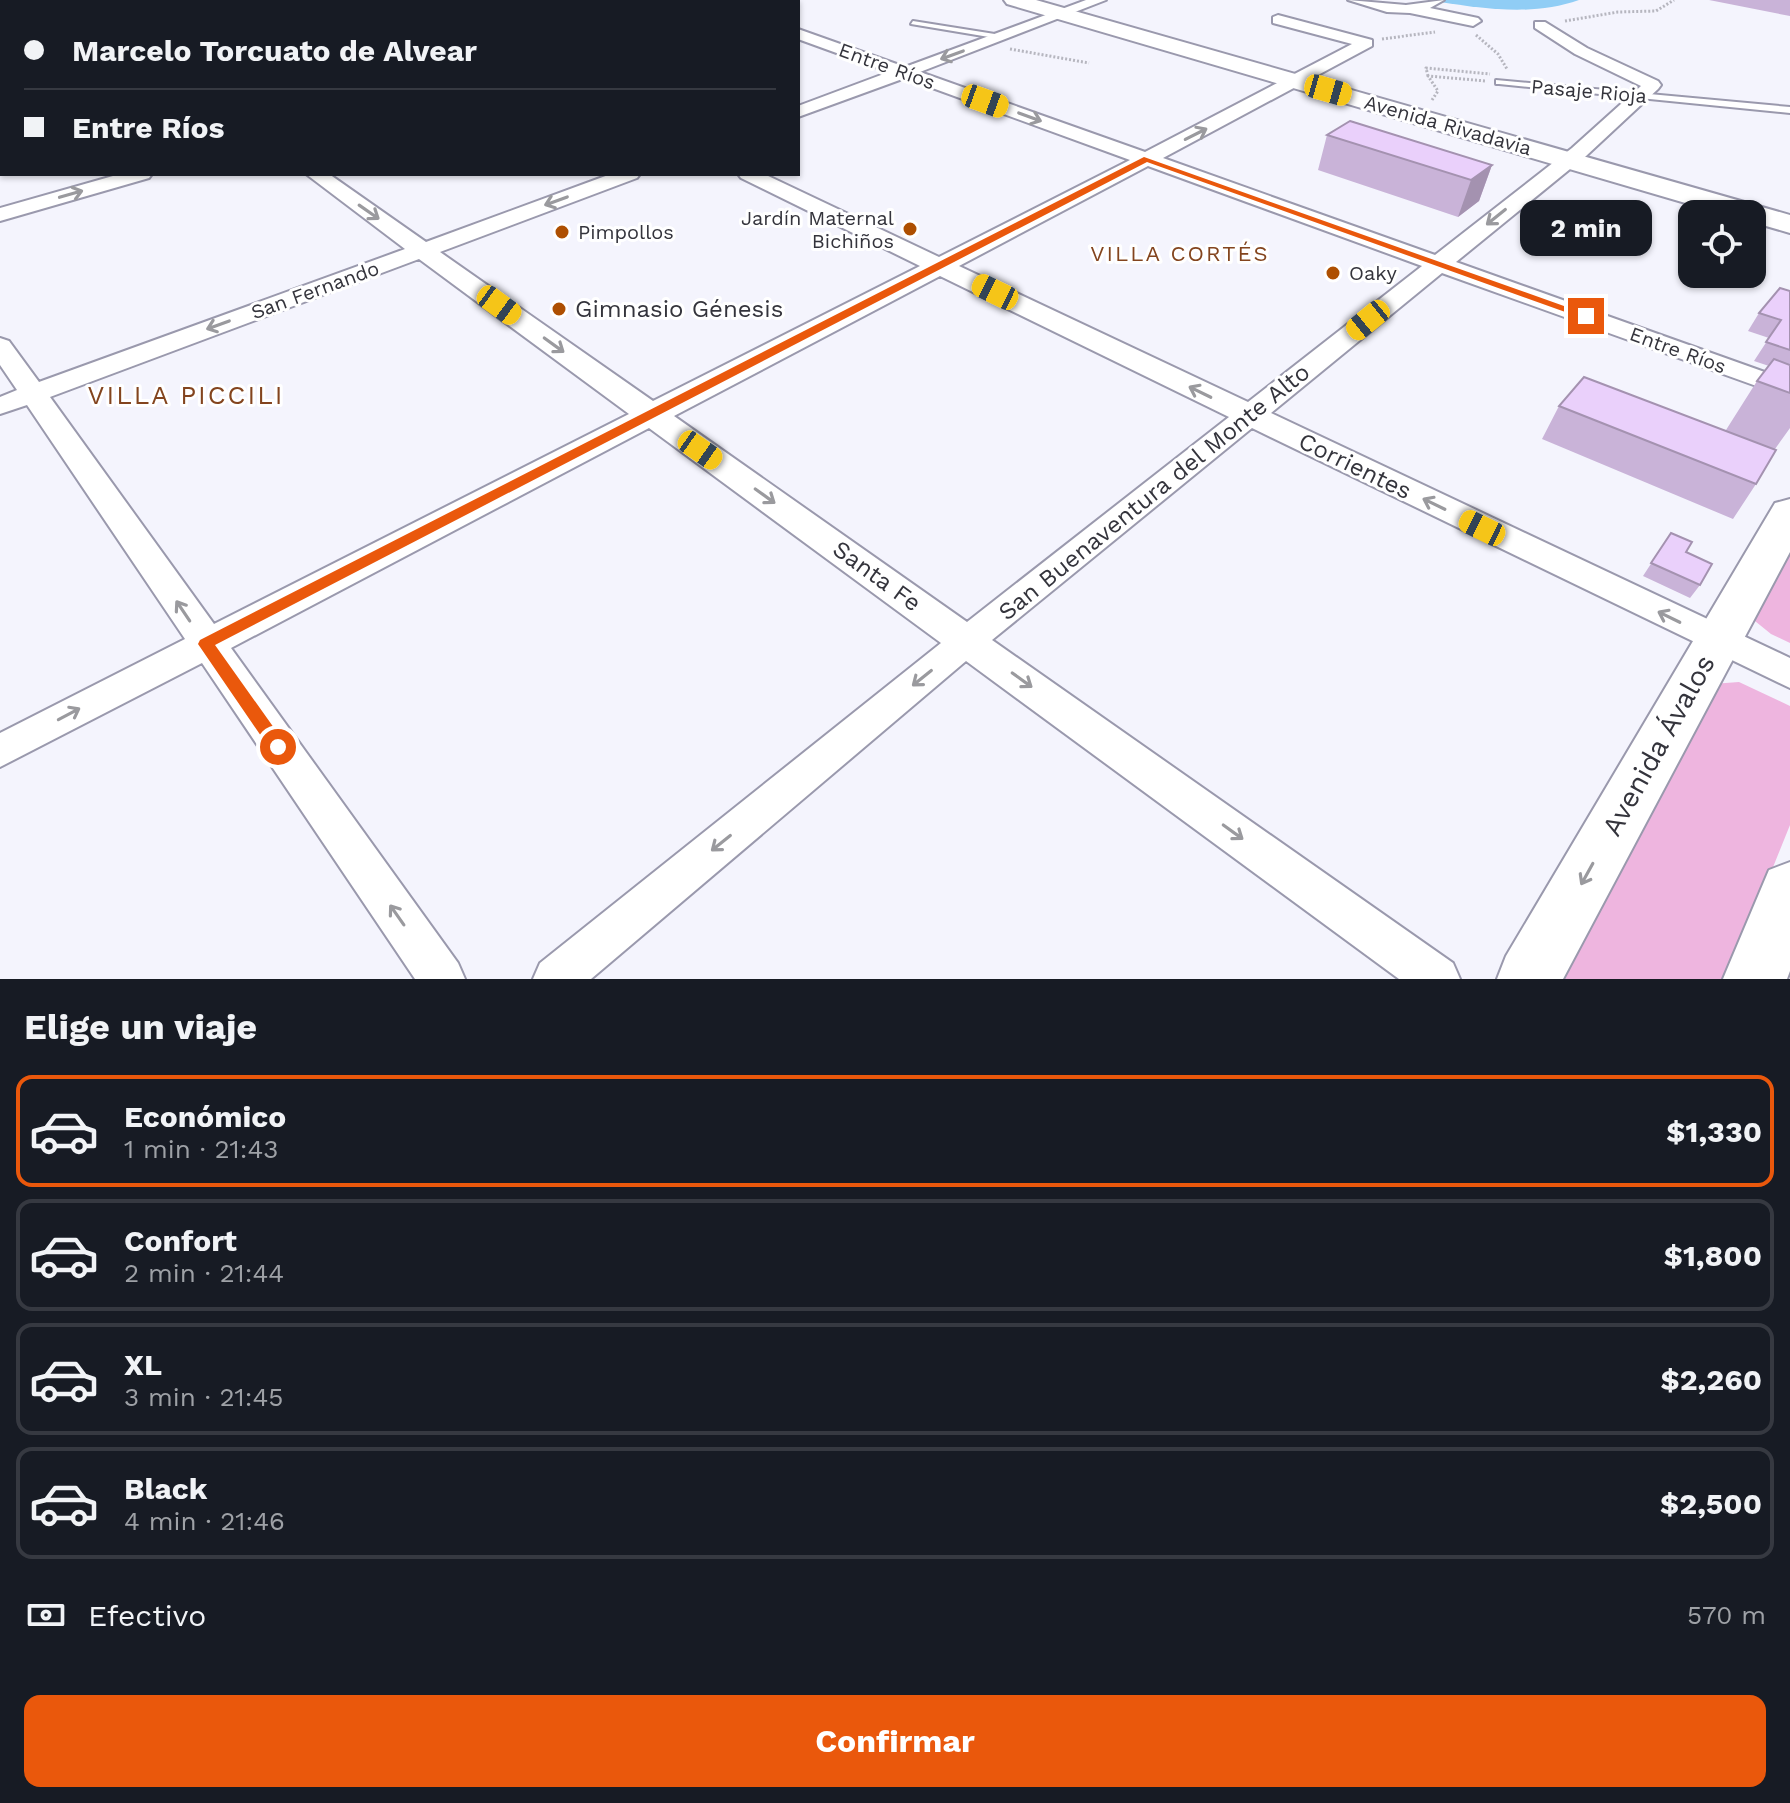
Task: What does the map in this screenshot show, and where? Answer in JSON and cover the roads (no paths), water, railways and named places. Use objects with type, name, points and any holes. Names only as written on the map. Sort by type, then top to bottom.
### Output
[{"type":"street","name":"Avenida Rivadavia","points":[[1014,0],[1072,5],[1303,78],[1573,156],[1790,210]]},
{"type":"street","points":[[1355,0],[1473,26]]},
{"type":"street","points":[[1409,11],[1437,0]]},
{"type":"street","points":[[800,111],[1001,37],[1072,5]]},
{"type":"street","points":[[0,751],[1366,43],[1278,20]]},
{"type":"street","points":[[1540,25],[1581,51],[1652,85],[1640,98]]},
{"type":"street","name":"Entre Ríos","points":[[800,35],[1790,390]]},
{"type":"street","name":"Avenida Rivadavia","points":[[1303,78],[1422,106],[1790,224]]},
{"type":"street","name":"San Buenaventura del Monte Alto","points":[[556,979],[967,641],[1573,156],[1640,98]]},
{"type":"street","points":[[0,215],[135,176]]},
{"type":"street","name":"Santa Fe","points":[[319,176],[1437,979]]},
{"type":"street","name":"San Fernando","points":[[0,406],[625,176]]},
{"type":"street","name":"Corrientes","points":[[752,176],[1790,674]]},
{"type":"street","points":[[0,346],[205,644],[442,979]]},
{"type":"street","name":"Avenida Ávalos","points":[[1529,979],[1716,640],[1790,513]]},
{"type":"street","points":[[1755,979],[1790,890]]},
{"type":"lane","points":[[913,23],[1001,37]]},
{"type":"lane","name":"Pasaje Rioja","points":[[1498,78],[1640,98],[1790,110]]},
{"type":"water","points":[[1579,0],[1545,8],[1510,10],[1440,2]]},
{"type":"place","name":"Jardín Maternal Bichiños","points":[[910,229]]},
{"type":"place","name":"Pimpollos","points":[[562,232]]},
{"type":"place","name":"Oaky","points":[[1333,273]]},
{"type":"place","name":"Gimnasio Génesis","points":[[559,309]]},
{"type":"district","name":"VILLA CORTÉS","points":[[1180,253]]},
{"type":"district","name":"VILLA PICCILI","points":[[186,395]]}]
